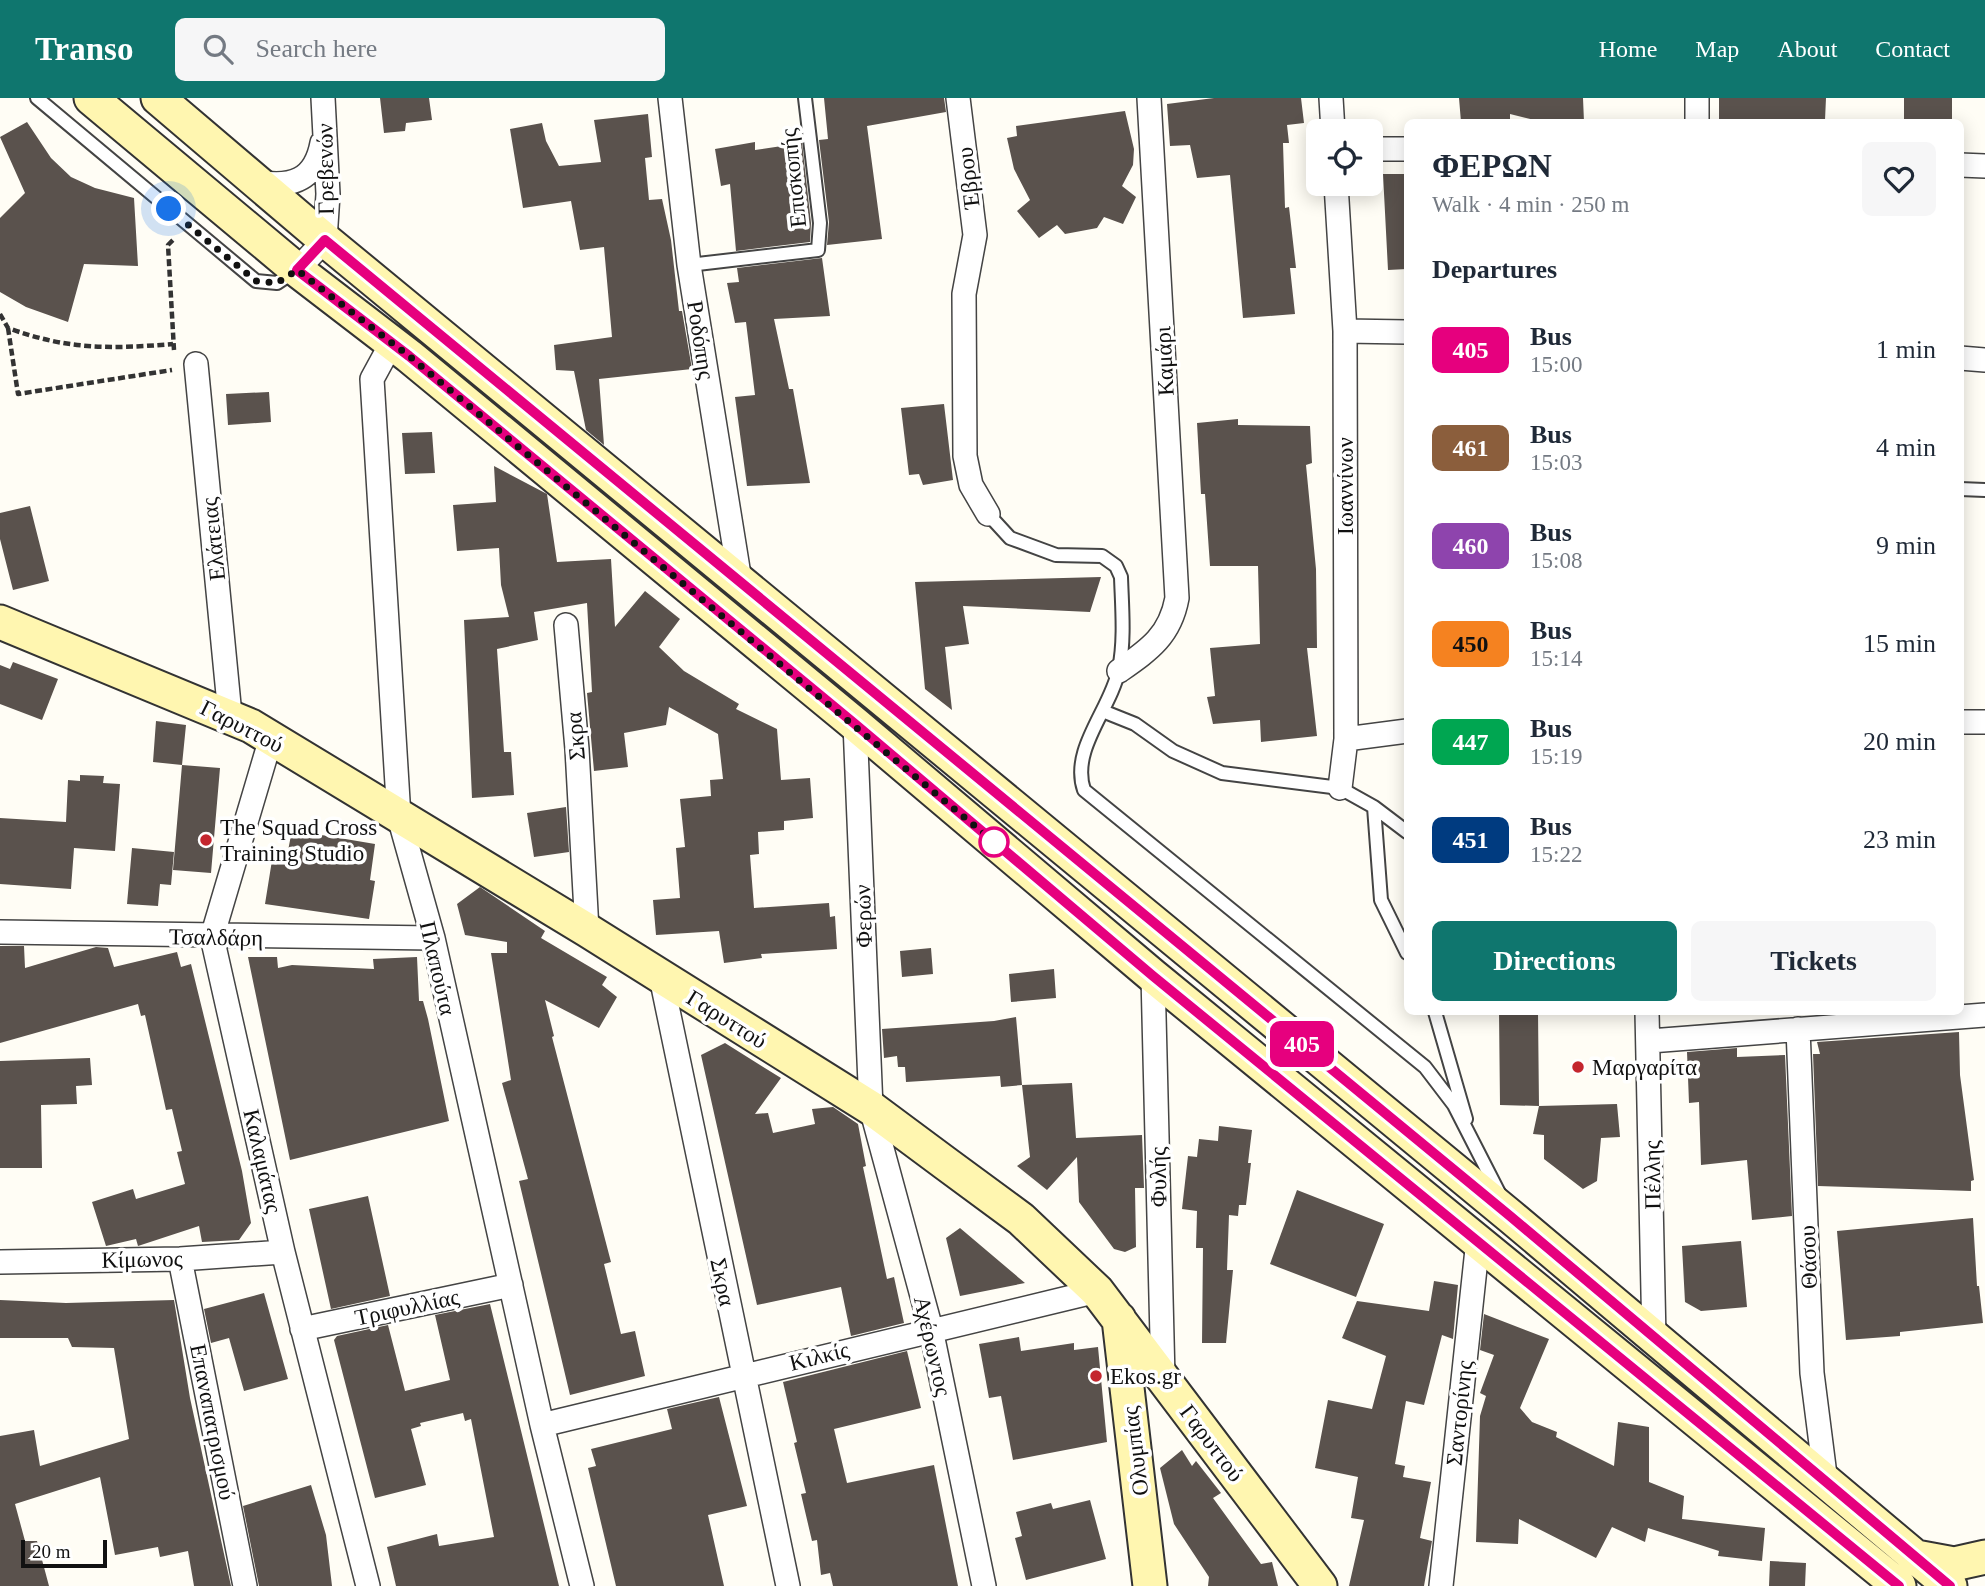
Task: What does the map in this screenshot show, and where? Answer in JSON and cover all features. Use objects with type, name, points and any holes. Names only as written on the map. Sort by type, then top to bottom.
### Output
[{"type":"main road","points":[[91,98],[297,270],[855,724],[1153,976],[1899,1586]]},
{"type":"main road","points":[[158,98],[325,240],[1510,1216],[1950,1586]]},
{"type":"main road","name":"Γαρυττού","points":[[0,622],[230,715],[587,930],[871,1108],[1021,1219],[1097,1291],[1320,1586]]},
{"type":"main road","name":"Ολυμπίας","points":[[1119,1317],[1150,1586]]},
{"type":"main road","points":[[1916,1557],[1954,1564],[1985,1557]]},
{"type":"street","name":"Γρεβενών","points":[[323,98],[328,194],[325,240]]},
{"type":"street","name":"Ροδόπης","points":[[670,98],[689,265],[740,581]]},
{"type":"street","name":"Έβρου","points":[[958,98],[975,235],[973,259],[964,293],[965,456],[971,485],[988,513]]},
{"type":"street","name":"Καμάρι","points":[[1119,671],[1156,645],[1170,624],[1177,598],[1149,98]]},
{"type":"street","points":[[1331,98],[1332,119]]},
{"type":"street","points":[[1697,119],[1698,98]]},
{"type":"street","points":[[257,182],[287,185],[306,175],[321,151],[325,130]]},
{"type":"street","points":[[1383,149],[1404,149]]},
{"type":"street","points":[[1964,165],[1985,166]]},
{"type":"street","name":"Ιωαννίνων","points":[[1337,196],[1345,331],[1346,739],[1340,788]]},
{"type":"street","points":[[297,270],[325,240]]},
{"type":"street","points":[[1345,331],[1404,332]]},
{"type":"street","name":"Πλαπούτα","points":[[391,344],[372,379],[399,817],[433,939],[541,1424],[582,1586]]},
{"type":"street","points":[[1964,358],[1985,360]]},
{"type":"street","name":"Ελάτειας","points":[[196,364],[230,715]]},
{"type":"street","name":"Σκρα","points":[[566,625],[577,749],[587,930]]},
{"type":"street","points":[[1964,722],[1985,722]]},
{"type":"street","name":"Φερών","points":[[855,724],[871,1108]]},
{"type":"street","points":[[1346,739],[1404,732]]},
{"type":"street","name":"Καλαμάτας","points":[[271,738],[212,937],[283,1252],[368,1586]]},
{"type":"street","name":"Τσαλδάρη","points":[[0,932],[433,939]]},
{"type":"street","name":"Φυλής","points":[[1153,976],[1163,1378]]},
{"type":"street","name":"Σκρα","points":[[661,977],[788,1586]]},
{"type":"street","name":"Πέλλης","points":[[1647,1015],[1650,1041],[1654,1339]]},
{"type":"street","points":[[1650,1041],[1985,1015]]},
{"type":"street","name":"Θάσου","points":[[1798,1029],[1812,1373],[1826,1483]]},
{"type":"street","name":"Αχέρωντος","points":[[871,1108],[931,1329],[984,1586]]},
{"type":"street","name":"Σαντορίνης","points":[[1441,1586],[1478,1240]]},
{"type":"street","name":"Κίμωνος","points":[[0,1262],[180,1259],[283,1252]]},
{"type":"street","name":"Επαναπατρισμού","points":[[180,1259],[245,1586]]},
{"type":"street","name":"Τριφυλλίας","points":[[302,1329],[511,1285]]},
{"type":"street","name":"Κιλκίς","points":[[541,1424],[1097,1291]]},
{"type":"lane","points":[[37,98],[256,281],[277,283],[297,270]]},
{"type":"lane","name":"Επισκοπής","points":[[689,265],[818,250],[820,223],[806,98]]},
{"type":"lane","points":[[1964,489],[1985,489]]},
{"type":"lane","points":[[988,513],[1010,538],[1056,555],[1102,556],[1116,566],[1121,577],[1119,671],[1105,712],[1082,756],[1079,774],[1084,790],[1425,1067],[1454,1105],[1510,1216]]},
{"type":"lane","points":[[1105,712],[1135,724],[1173,751],[1223,773],[1340,788],[1374,807],[1404,830]]},
{"type":"lane","points":[[1374,807],[1381,900],[1404,947]]},
{"type":"lane","points":[[1436,1015],[1473,1142]]},
{"type":"path","points":[[0,314],[8,328],[18,394],[175,370],[169,245],[187,225]]},
{"type":"path","points":[[8,328],[47,342],[100,348],[173,344]]},
{"type":"building","points":[[380,98],[429,98],[432,120],[406,123],[405,131],[384,133]]},
{"type":"building","points":[[824,98],[944,98],[946,112],[867,126],[882,239],[827,245],[829,222],[819,140],[828,139]]},
{"type":"building","points":[[1214,98],[1301,98],[1304,123],[1287,125],[1289,143],[1283,143],[1285,208],[1289,207],[1296,268],[1290,268],[1295,314],[1243,318],[1230,175],[1197,178],[1190,145],[1170,146],[1167,104]]},
{"type":"building","points":[[1459,98],[1583,98],[1584,119],[1531,119],[1510,114],[1510,119],[1461,119]]},
{"type":"building","points":[[1719,98],[1826,98],[1825,119],[1719,119]]},
{"type":"building","points":[[1904,98],[1952,98],[1952,119],[1904,119]]},
{"type":"building","points":[[1125,111],[1134,149],[1133,165],[1122,186],[1136,197],[1123,224],[1104,217],[1097,228],[1065,234],[1057,225],[1039,238],[1017,211],[1030,200],[1014,169],[1007,138],[1017,136],[1016,126]]},
{"type":"building","points":[[648,114],[652,157],[645,158],[649,200],[662,199],[671,240],[679,311],[682,311],[692,369],[599,379],[604,445],[586,430],[574,371],[556,370],[554,345],[612,337],[604,247],[580,250],[571,201],[523,208],[510,129],[542,123],[546,141],[559,166],[601,162],[594,120]]},
{"type":"building","points":[[27,122],[51,158],[71,177],[95,188],[134,198],[138,266],[84,264],[68,322],[26,307],[0,292],[0,218],[25,193],[0,137]]},
{"type":"building","points":[[755,142],[755,150],[802,143],[811,223],[810,242],[736,251],[730,184],[721,186],[715,149]]},
{"type":"building","points":[[1383,174],[1404,174],[1404,269],[1388,270]]},
{"type":"building","points":[[822,258],[830,316],[774,319],[789,389],[793,389],[810,483],[747,486],[735,397],[755,395],[746,322],[735,323],[727,283],[739,282],[737,268]]},
{"type":"building","points":[[269,392],[271,422],[228,425],[226,394]]},
{"type":"building","points":[[944,404],[953,480],[923,485],[919,474],[909,475],[901,408]]},
{"type":"building","points":[[1238,419],[1238,425],[1310,426],[1312,463],[1306,465],[1316,569],[1317,648],[1307,648],[1317,736],[1261,742],[1260,720],[1213,724],[1207,697],[1215,696],[1210,648],[1260,644],[1258,566],[1210,566],[1205,494],[1201,494],[1197,423]]},
{"type":"building","points":[[432,432],[435,473],[405,474],[402,433]]},
{"type":"building","points":[[494,466],[547,494],[557,562],[611,559],[615,627],[645,591],[680,619],[659,647],[684,671],[739,704],[736,709],[777,729],[781,780],[810,778],[813,818],[784,821],[784,830],[758,832],[759,854],[750,855],[754,908],[829,903],[830,917],[835,916],[837,949],[761,954],[762,958],[724,963],[719,931],[656,935],[653,900],[680,898],[676,848],[685,847],[680,799],[711,796],[710,780],[723,779],[718,734],[669,707],[666,725],[624,733],[628,767],[594,771],[587,693],[592,692],[587,603],[534,612],[538,640],[497,649],[504,752],[511,752],[514,795],[472,798],[464,620],[509,617],[501,585],[499,548],[457,551],[453,505],[496,502]]},
{"type":"building","points":[[30,506],[49,581],[13,590],[0,539],[0,513]]},
{"type":"building","points":[[1101,577],[1090,612],[963,606],[969,644],[945,647],[952,710],[925,689],[915,582]]},
{"type":"building","points":[[13,662],[58,679],[42,720],[0,704],[0,665],[10,669]]},
{"type":"building","points":[[156,721],[186,725],[182,765],[153,762]]},
{"type":"building","points":[[182,765],[220,768],[211,873],[173,870]]},
{"type":"building","points":[[80,775],[104,776],[103,783],[120,784],[115,851],[74,848],[71,889],[0,884],[0,818],[66,822],[68,780],[80,781]]},
{"type":"building","points":[[566,807],[569,852],[534,857],[527,813]]},
{"type":"building","points":[[292,830],[375,844],[370,880],[375,881],[369,919],[265,904],[273,854],[287,856]]},
{"type":"building","points":[[132,848],[174,852],[171,885],[160,884],[158,906],[127,904]]},
{"type":"building","points":[[480,887],[545,931],[541,938],[607,977],[602,985],[617,997],[599,1028],[545,1000],[554,1036],[552,1037],[611,1262],[604,1264],[621,1334],[635,1331],[645,1376],[570,1395],[519,1181],[528,1179],[502,1083],[511,1080],[491,953],[507,953],[507,942],[465,935],[457,904]]},
{"type":"building","points":[[0,946],[24,946],[25,968],[96,947],[108,948],[114,967],[177,952],[181,967],[191,964],[242,1171],[251,1223],[239,1240],[202,1242],[199,1226],[138,1246],[136,1239],[106,1246],[92,1202],[133,1189],[136,1199],[185,1184],[177,1152],[182,1151],[172,1109],[166,1110],[145,1015],[141,1016],[138,1004],[0,1043]]},
{"type":"building","points":[[931,948],[933,974],[902,977],[900,951]]},
{"type":"building","points":[[248,957],[277,957],[278,968],[292,965],[374,969],[373,959],[417,957],[419,1001],[423,1001],[428,1019],[449,1121],[290,1160]]},
{"type":"building","points":[[1054,969],[1056,998],[1011,1002],[1009,974]]},
{"type":"building","points":[[1499,1015],[1538,1015],[1539,1106],[1500,1105]]},
{"type":"building","points":[[1016,1017],[1022,1085],[1001,1087],[1000,1076],[906,1082],[905,1067],[898,1067],[897,1056],[884,1058],[882,1029]]},
{"type":"building","points":[[1959,1032],[1960,1075],[1974,1180],[1971,1181],[1971,1191],[1818,1186],[1813,1054],[1820,1054],[1817,1042]]},
{"type":"building","points":[[725,1043],[781,1078],[755,1114],[768,1113],[773,1133],[815,1124],[812,1109],[833,1107],[858,1124],[866,1166],[863,1167],[887,1279],[894,1277],[904,1323],[851,1336],[841,1287],[757,1305],[701,1055]]},
{"type":"building","points":[[1737,1048],[1737,1057],[1785,1055],[1792,1216],[1752,1220],[1747,1160],[1701,1165],[1699,1102],[1689,1103],[1687,1052]]},
{"type":"building","points":[[90,1058],[92,1085],[76,1086],[77,1104],[41,1105],[42,1168],[0,1168],[0,1061]]},
{"type":"building","points":[[1072,1083],[1076,1138],[1142,1135],[1144,1188],[1135,1188],[1136,1247],[1125,1252],[1114,1249],[1079,1202],[1077,1157],[1047,1190],[1017,1166],[1030,1157],[1022,1085]]},
{"type":"building","points":[[1617,1104],[1620,1137],[1601,1138],[1597,1181],[1583,1189],[1544,1159],[1544,1135],[1533,1134],[1539,1106]]},
{"type":"building","points":[[1219,1126],[1252,1130],[1248,1163],[1251,1163],[1246,1205],[1239,1205],[1238,1216],[1229,1215],[1227,1270],[1233,1270],[1226,1343],[1202,1343],[1203,1248],[1196,1248],[1197,1211],[1182,1209],[1188,1156],[1197,1157],[1199,1139],[1218,1141]]},
{"type":"building","points":[[1297,1190],[1384,1224],[1356,1297],[1270,1264]]},
{"type":"building","points":[[368,1196],[390,1296],[331,1309],[309,1209]]},
{"type":"building","points":[[1973,1218],[1977,1286],[1983,1323],[1900,1332],[1900,1336],[1846,1340],[1837,1231]]},
{"type":"building","points":[[960,1228],[1025,1283],[960,1296],[946,1238]]},
{"type":"building","points":[[1741,1241],[1747,1307],[1701,1311],[1685,1302],[1682,1246]]},
{"type":"building","points":[[1434,1281],[1458,1285],[1453,1339],[1442,1335],[1424,1405],[1406,1401],[1395,1464],[1405,1466],[1403,1477],[1431,1482],[1420,1538],[1432,1541],[1424,1586],[1349,1586],[1364,1520],[1351,1518],[1358,1477],[1315,1468],[1328,1400],[1372,1409],[1386,1356],[1342,1338],[1357,1301],[1429,1311]]},
{"type":"building","points":[[264,1293],[288,1379],[244,1391],[229,1338],[211,1343],[204,1309]]},
{"type":"building","points":[[0,1300],[66,1303],[174,1300],[190,1398],[231,1586],[194,1586],[188,1551],[160,1557],[158,1547],[115,1555],[100,1477],[15,1504],[25,1541],[37,1541],[49,1586],[0,1586],[0,1436],[34,1430],[40,1466],[129,1439],[114,1348],[72,1347],[68,1338],[0,1338]]},
{"type":"building","points":[[490,1304],[559,1586],[396,1586],[387,1547],[437,1534],[439,1546],[494,1537],[471,1419],[465,1421],[463,1413],[420,1423],[421,1426],[411,1429],[426,1485],[375,1498],[334,1340],[337,1336],[388,1325],[405,1391],[450,1380],[435,1315]]},
{"type":"building","points":[[1484,1314],[1549,1339],[1520,1408],[1532,1422],[1557,1432],[1556,1437],[1614,1466],[1618,1422],[1649,1427],[1649,1482],[1684,1496],[1682,1519],[1765,1528],[1762,1561],[1718,1556],[1719,1551],[1648,1528],[1645,1542],[1612,1527],[1596,1558],[1519,1519],[1518,1544],[1476,1542],[1480,1416],[1486,1396],[1480,1393],[1494,1355],[1480,1350]]},
{"type":"building","points":[[1019,1337],[1021,1351],[1074,1343],[1074,1350],[1098,1347],[1107,1442],[1013,1460],[1001,1396],[989,1398],[979,1344]]},
{"type":"building","points":[[907,1351],[921,1408],[834,1429],[847,1483],[934,1465],[958,1586],[833,1586],[830,1573],[821,1575],[817,1540],[812,1541],[801,1494],[806,1493],[794,1443],[797,1442],[783,1382]]},
{"type":"building","points":[[719,1397],[747,1506],[708,1515],[724,1586],[616,1586],[588,1468],[596,1466],[591,1449],[672,1429],[667,1409]]},
{"type":"building","points":[[1182,1450],[1192,1466],[1196,1461],[1221,1493],[1213,1498],[1261,1564],[1272,1562],[1278,1586],[1208,1586],[1209,1577],[1174,1524],[1160,1468]]},
{"type":"building","points":[[311,1485],[326,1535],[332,1586],[259,1586],[243,1506]]},
{"type":"building","points":[[1090,1500],[1106,1559],[1026,1580],[1015,1538],[1022,1536],[1016,1512],[1051,1503],[1053,1509]]},
{"type":"building","points":[[1770,1561],[1806,1563],[1805,1586],[1769,1586]]},
{"type":"bus line","name":"405","points":[[1899,1586],[1153,976],[855,724],[409,356],[297,270],[325,240],[1510,1216],[1950,1586]]},
{"type":"place","name":"The Squad Cross Training Studio","points":[[206,840]]},
{"type":"place","name":"Μαργαρίτα","points":[[1578,1067]]},
{"type":"place","name":"Ekos.gr","points":[[1096,1376]]},
{"type":"route","points":[[169,209],[256,281],[277,283],[297,270],[409,356],[994,842]]}]
